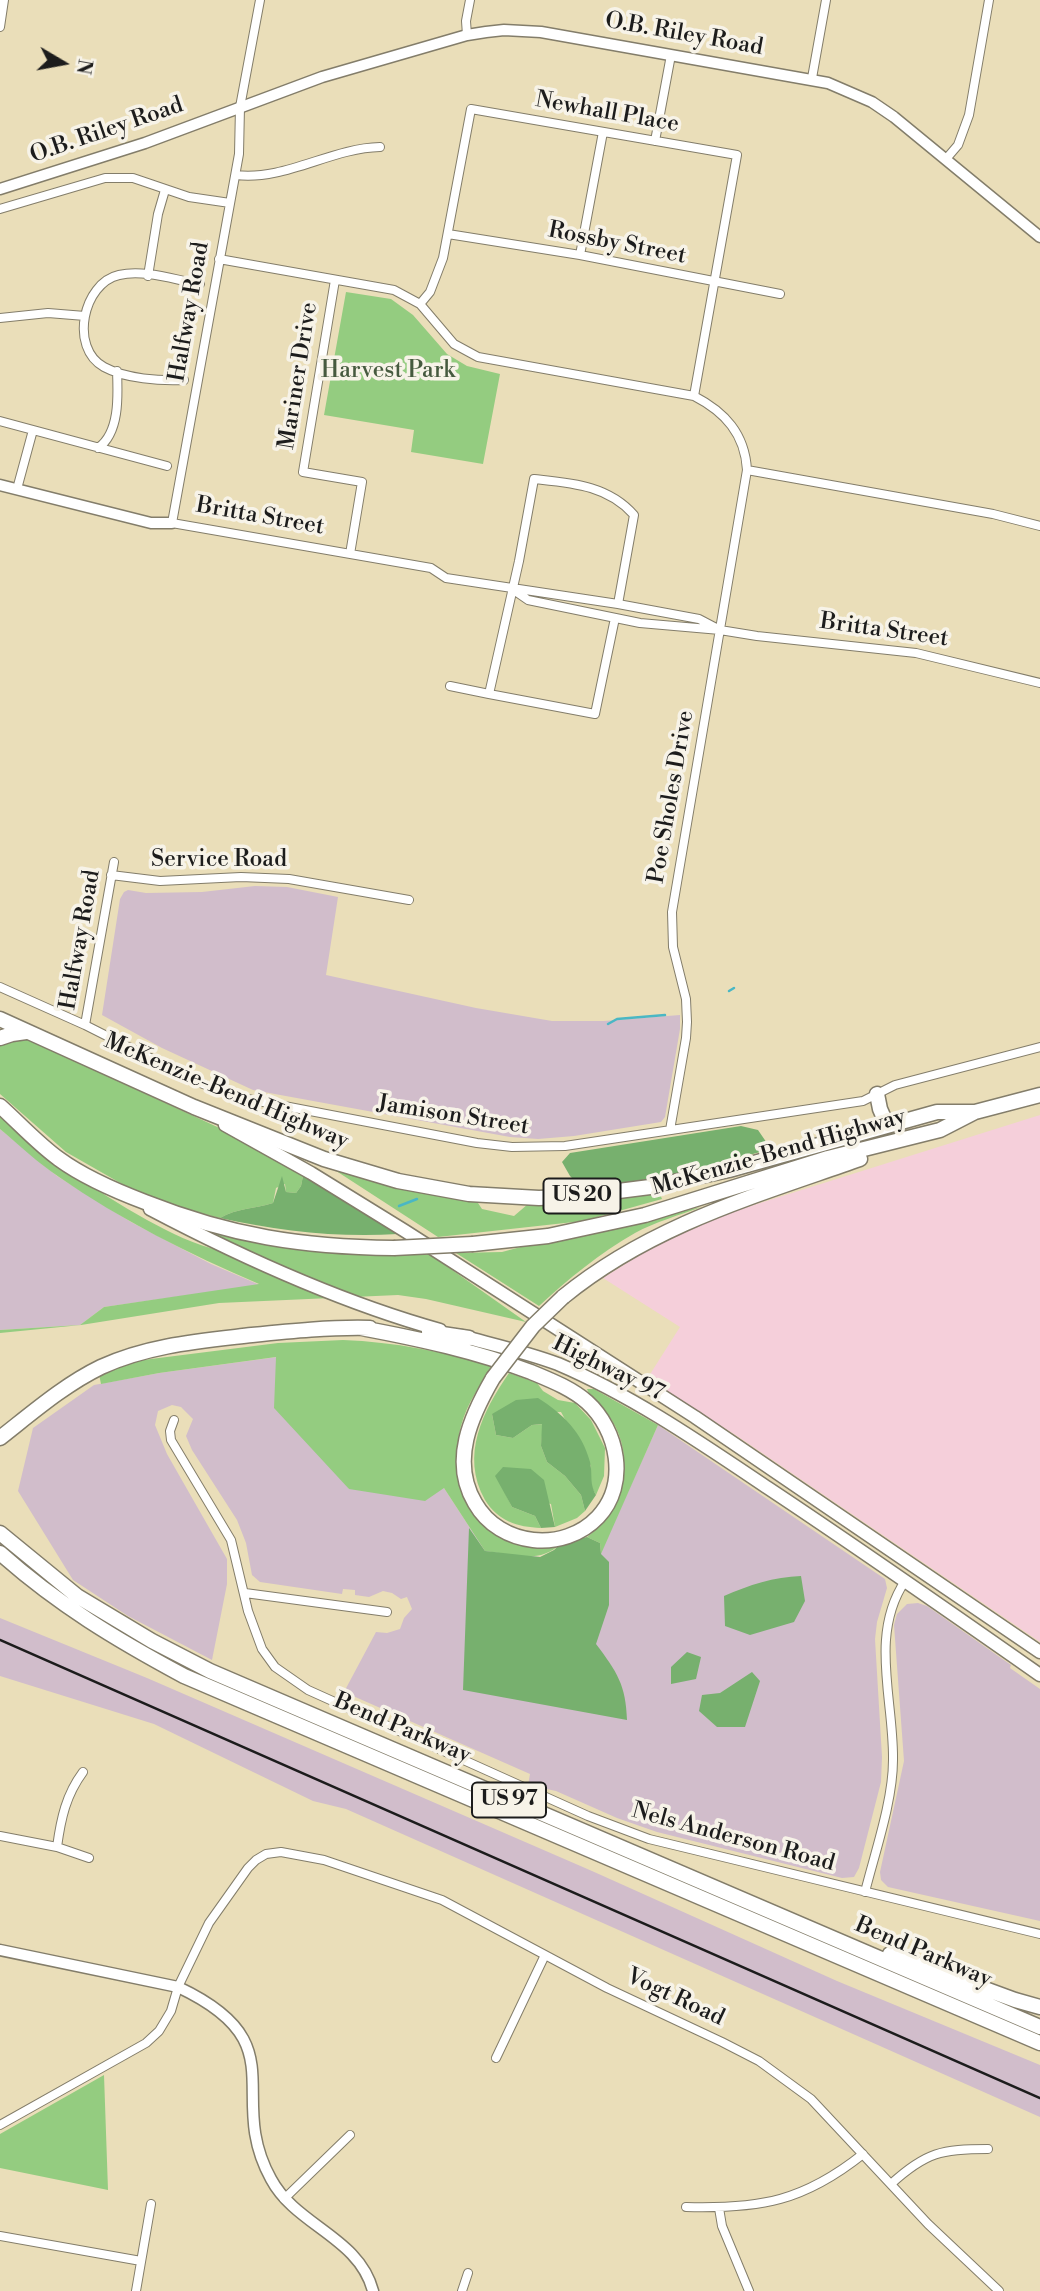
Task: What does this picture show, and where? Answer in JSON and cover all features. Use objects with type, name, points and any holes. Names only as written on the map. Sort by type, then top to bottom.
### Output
[{"type":"highway","name":"McKenzie-Bend Highway","points":[[0,1020],[194,1107],[324,1159],[398,1181],[469,1194],[539,1198],[614,1193],[691,1179],[937,1112],[975,1112]]},
{"type":"highway","points":[[0,1038],[27,1032]]},
{"type":"highway","points":[[877,1094],[887,1125]]},
{"type":"highway","name":"McKenzie-Bend Highway","points":[[0,1106],[60,1159],[112,1189],[172,1213],[240,1233],[321,1245],[394,1248],[473,1244],[548,1236],[625,1220],[828,1158],[940,1130],[975,1112],[1040,1095]]},
{"type":"highway","points":[[361,1328],[438,1342],[493,1358],[559,1383],[586,1401],[605,1422],[615,1448],[617,1464],[610,1498],[598,1517],[582,1530],[555,1539],[521,1539],[487,1520],[468,1490],[464,1476],[466,1440],[479,1403],[493,1378],[526,1334],[563,1297],[619,1256],[681,1224],[940,1130]]},
{"type":"highway","points":[[0,1438],[69,1385],[100,1368],[149,1350],[282,1332],[361,1328],[411,1330],[469,1338]]},
{"type":"highway","name":"Bend Parkway","points":[[0,1533],[77,1596],[152,1642],[210,1671],[1040,2027]]},
{"type":"highway","name":"Bend Parkway","points":[[3,1557],[66,1606],[120,1642],[184,1675],[1040,2043]]},
{"type":"highway","points":[[815,1931],[868,1946],[1040,2007]]},
{"type":"main road","name":"Highway 97","points":[[194,1107],[311,1172],[695,1417],[1040,1652]]},
{"type":"main road","name":"Highway 97","points":[[112,1189],[214,1242],[331,1293],[422,1325],[501,1345],[556,1364],[628,1398],[783,1498],[1040,1675]]},
{"type":"main road","points":[[783,1498],[834,1523],[902,1569],[916,1567]]},
{"type":"street","points":[[0,27],[4,0]]},
{"type":"street","name":"Halfway Road","points":[[172,523],[236,175],[241,136],[240,107],[260,0]]},
{"type":"street","points":[[467,35],[466,21],[470,0]]},
{"type":"street","points":[[812,78],[826,0]]},
{"type":"street","points":[[946,159],[958,145],[969,115],[989,0]]},
{"type":"street","name":"O.B. Riley Road","points":[[0,189],[145,143],[322,77],[467,35],[504,30],[541,32],[812,78],[828,83],[872,102],[1040,237]]},
{"type":"street","points":[[655,141],[671,55]]},
{"type":"street","name":"Newhall Place","points":[[448,233],[471,109],[737,155],[715,282]]},
{"type":"street","points":[[580,255],[603,132]]},
{"type":"street","points":[[236,175],[266,176],[358,147],[380,147]]},
{"type":"street","points":[[0,209],[105,178],[134,178],[189,197],[230,203]]},
{"type":"street","points":[[148,275],[158,214],[165,190]]},
{"type":"street","points":[[420,304],[438,277],[448,233]]},
{"type":"street","name":"Rossby Street","points":[[448,233],[580,255],[780,294]]},
{"type":"street","points":[[219,259],[394,290],[420,304],[454,344],[478,357],[694,396],[718,411],[736,430],[746,455],[747,470],[993,514],[1040,526]]},
{"type":"street","points":[[184,380],[129,375],[103,367],[90,352],[85,337],[85,316],[88,303],[105,281],[129,273],[200,284]]},
{"type":"street","name":"Mariner Drive","points":[[335,280],[303,472],[362,482],[350,554]]},
{"type":"street","points":[[694,396],[715,282]]},
{"type":"street","points":[[0,318],[48,313],[85,316]]},
{"type":"street","points":[[98,448],[104,444],[116,415],[117,371]]},
{"type":"street","points":[[0,421],[167,466]]},
{"type":"street","points":[[17,489],[33,430]]},
{"type":"street","name":"Poe Sholes Drive","points":[[670,1130],[687,1022],[686,999],[673,947],[672,912],[747,470]]},
{"type":"street","points":[[489,694],[534,479],[593,488],[613,496],[634,515],[618,604]]},
{"type":"street","name":"Britta Street","points":[[0,485],[151,523],[172,523],[431,568],[446,578],[699,619],[720,630]]},
{"type":"street","name":"Britta Street","points":[[513,589],[528,600],[640,623],[916,653],[1040,683]]},
{"type":"street","points":[[450,686],[595,714],[615,618]]},
{"type":"street","name":"Halfway Road","points":[[85,1025],[114,862]]},
{"type":"street","name":"Service Road","points":[[111,875],[160,881],[240,877],[289,879],[409,900]]},
{"type":"street","name":"Jamison Street","points":[[0,987],[232,1096],[477,1143],[538,1148],[863,1101],[895,1084],[1040,1047]]},
{"type":"street","name":"Nels Anderson Road","points":[[174,1420],[170,1431],[171,1440],[230,1540],[254,1633],[275,1667],[308,1690],[588,1816],[649,1839],[1040,1934]]},
{"type":"street","points":[[865,1892],[891,1790],[893,1760],[885,1665],[886,1628],[892,1606],[905,1581]]},
{"type":"street","points":[[244,1593],[387,1612]]},
{"type":"street","points":[[57,1847],[64,1805],[71,1788],[83,1772]]},
{"type":"street","points":[[0,1836],[57,1847],[89,1858]]},
{"type":"street","name":"Vogt Road","points":[[178,1987],[204,1933],[232,1889],[248,1868],[266,1854],[281,1852],[324,1860],[416,1889],[442,1900],[607,1988],[759,2061],[811,2099],[928,2224],[999,2291]]},
{"type":"street","points":[[0,1950],[178,1987],[220,2011],[235,2026],[247,2044],[252,2064],[258,2146],[271,2181],[284,2199],[354,2255],[366,2271],[373,2291]]},
{"type":"street","points":[[496,2058],[545,1955]]},
{"type":"street","points":[[0,2125],[146,2043],[159,2031],[172,2011],[178,1987]]},
{"type":"street","points":[[284,2199],[351,2135]]},
{"type":"street","points":[[891,2184],[909,2167],[942,2151],[988,2148]]},
{"type":"street","points":[[686,2207],[749,2206],[794,2196],[839,2173],[863,2154]]},
{"type":"street","points":[[135,2291],[152,2204]]},
{"type":"street","points":[[719,2208],[722,2227],[749,2291]]},
{"type":"street","points":[[0,2236],[141,2261]]},
{"type":"street","points":[[462,2291],[468,2273]]},
{"type":"shaded area","points":[[255,886],[287,887],[338,897],[326,975],[476,1008],[552,1021],[604,1021],[680,1015],[665,1117],[661,1122],[574,1136],[538,1139],[510,1137],[253,1090],[162,1048],[102,1015],[120,899],[124,892],[202,892]]},
{"type":"shaded area","points":[[1040,1115],[1040,1642],[737,1436],[647,1379],[680,1327],[603,1278],[684,1227]]},
{"type":"shaded area","points":[[0,1129],[57,1176],[131,1222],[211,1264],[260,1285],[104,1307],[80,1325],[0,1330]]},
{"type":"shaded area","points":[[277,1357],[349,1489],[444,1488],[485,1551],[596,1563],[658,1425],[885,1579],[887,1588],[875,1639],[881,1782],[859,1868],[854,1877],[842,1878],[657,1832],[617,1818],[556,1791],[528,1785],[530,1774],[344,1692],[376,1632],[387,1633],[400,1629],[404,1618],[412,1609],[407,1597],[401,1599],[383,1591],[369,1597],[355,1595],[355,1590],[343,1589],[342,1594],[260,1582],[252,1575],[246,1543],[237,1520],[192,1450],[186,1436],[193,1419],[181,1407],[172,1405],[158,1411],[155,1425],[167,1454],[227,1559],[227,1584],[212,1660],[128,1616],[73,1580],[18,1491],[33,1428],[94,1385]]},
{"type":"shaded area","points":[[907,1604],[927,1606],[1011,1665],[1010,1668],[1040,1689],[1040,1921],[888,1887],[881,1880],[880,1872],[904,1761],[894,1625],[897,1614]]},
{"type":"shaded area","points":[[0,1618],[147,1678],[592,1871],[837,1981],[1040,2065],[1040,2117],[346,1809],[313,1801],[154,1724],[0,1676]]},
{"type":"green space","name":"Harvest Park","points":[[346,292],[391,299],[413,315],[447,354],[467,366],[500,374],[483,464],[411,452],[414,430],[324,415]]},
{"type":"green space","points":[[23,1037],[226,1131],[304,1171],[301,1186],[296,1193],[286,1192],[285,1184],[276,1188],[273,1203],[239,1210],[220,1218],[176,1207],[129,1188],[66,1152],[0,1094],[0,1046],[11,1038]]},
{"type":"green space","points":[[0,1117],[53,1159],[108,1197],[156,1225],[193,1242],[222,1251],[171,1222],[222,1233],[421,1248],[526,1322],[398,1295],[219,1303],[81,1325],[0,1333],[0,1330],[80,1325],[104,1307],[259,1284],[156,1235],[83,1193],[44,1166],[0,1129]]},
{"type":"green space","points":[[741,1126],[758,1130],[771,1149],[676,1174],[604,1185],[580,1186],[562,1162],[570,1153]]},
{"type":"green space","points":[[327,1165],[476,1200],[482,1209],[514,1216],[528,1204],[579,1204],[652,1193],[660,1194],[662,1199],[583,1221],[438,1237]]},
{"type":"green space","points":[[304,1171],[398,1234],[309,1232],[220,1218],[239,1210],[273,1203],[282,1176],[286,1192],[296,1193],[301,1186]]},
{"type":"green space","points":[[701,1207],[635,1233],[585,1267],[539,1306],[456,1253],[502,1252],[562,1236]]},
{"type":"green space","points":[[343,1340],[419,1348],[494,1365],[474,1394],[461,1426],[457,1462],[466,1498],[486,1527],[501,1537],[529,1546],[561,1543],[553,1550],[535,1556],[485,1551],[444,1488],[425,1501],[349,1489],[274,1408],[276,1357],[101,1384],[99,1374],[135,1361],[278,1343]]},
{"type":"green space","points":[[509,1373],[537,1383],[543,1391],[558,1400],[575,1403],[591,1420],[605,1448],[604,1476],[596,1495],[590,1485],[591,1466],[561,1412],[492,1414],[496,1435],[513,1438],[532,1425],[543,1424],[541,1446],[547,1462],[565,1476],[581,1495],[585,1511],[577,1518],[555,1527],[551,1504],[505,1493],[512,1507],[535,1516],[541,1528],[516,1524],[502,1518],[485,1500],[478,1483],[475,1450],[478,1434],[483,1418]]},
{"type":"green space","points":[[587,1389],[594,1389],[658,1425],[601,1554],[600,1543],[587,1537],[610,1513],[617,1498],[624,1466],[623,1450],[611,1419],[591,1398]]},
{"type":"green space","points":[[538,1398],[570,1425],[586,1451],[596,1495],[585,1511],[581,1495],[565,1476],[547,1462],[541,1446],[542,1424],[532,1425],[513,1438],[496,1435],[492,1414],[516,1400]]},
{"type":"green space","points":[[503,1467],[531,1469],[544,1480],[555,1527],[541,1528],[535,1516],[512,1507],[495,1476]]},
{"type":"green space","points":[[469,1528],[485,1551],[540,1557],[561,1543],[587,1537],[600,1543],[601,1554],[609,1562],[609,1605],[596,1644],[619,1679],[625,1697],[627,1720],[463,1690]]},
{"type":"green space","points":[[801,1576],[805,1601],[794,1622],[750,1635],[725,1626],[724,1596],[762,1582]]},
{"type":"green space","points":[[687,1652],[701,1657],[696,1679],[671,1684],[671,1667]]},
{"type":"green space","points":[[752,1672],[760,1681],[745,1727],[717,1727],[699,1711],[702,1695],[720,1693]]},
{"type":"green space","points":[[104,2075],[108,2190],[0,2168],[0,2134]]},
{"type":"waterway","points":[[729,991],[734,988]]},
{"type":"waterway","points":[[608,1024],[617,1019],[665,1015]]},
{"type":"waterway","points":[[399,1206],[417,1199]]},
{"type":"railway","points":[[0,1640],[1040,2098]]}]
